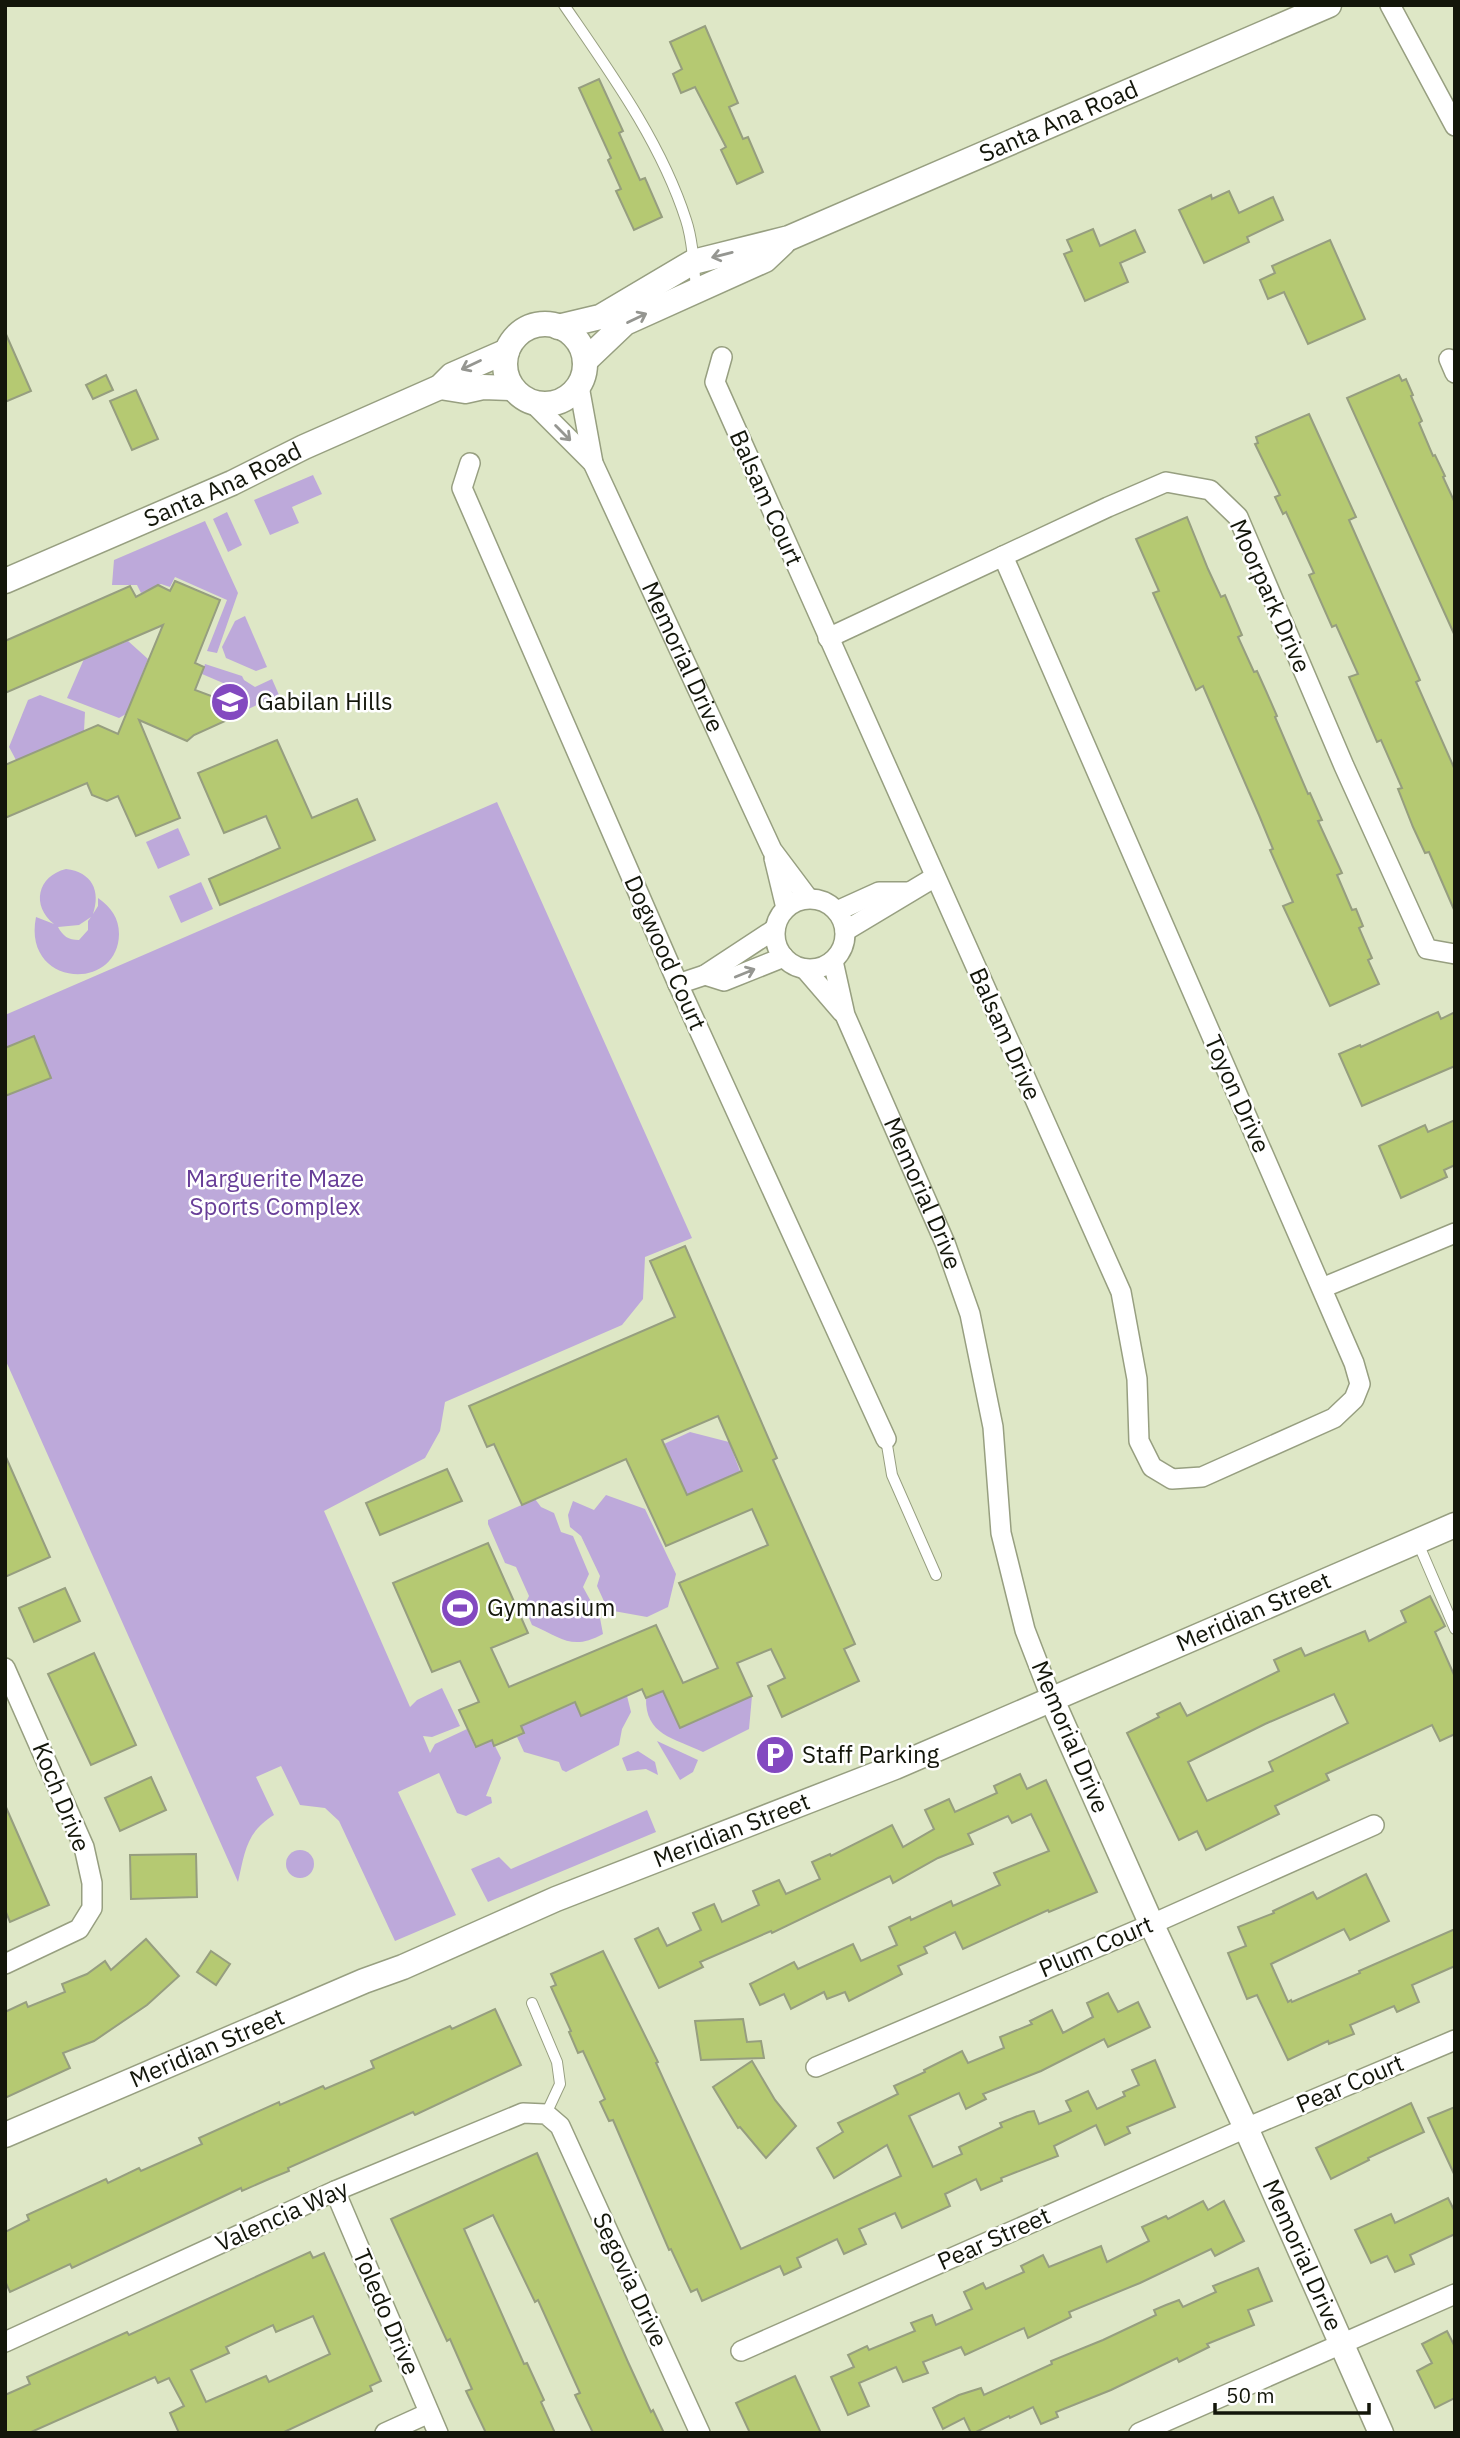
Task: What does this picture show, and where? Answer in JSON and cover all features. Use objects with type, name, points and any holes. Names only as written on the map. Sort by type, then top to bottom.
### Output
[{"type":"street","name":"Santa Ana Road","points":[[5,580],[232,483],[304,447],[440,387],[452,375],[507,351],[514,339],[524,330],[538,325],[558,327],[600,317],[693,262],[789,238],[1329,5]]},
{"type":"street","points":[[1390,5],[1455,126]]},
{"type":"street","name":"Santa Ana Road","points":[[584,361],[625,323],[765,260],[789,238]]},
{"type":"street","points":[[533,403],[558,402],[570,396],[579,386],[583,374],[582,349],[575,338],[558,327]]},
{"type":"street","points":[[507,351],[506,376],[512,388],[533,403],[593,463]]},
{"type":"street","name":"Balsam Court","points":[[722,357],[715,382],[828,638]]},
{"type":"street","points":[[579,386],[593,463]]},
{"type":"street","name":"Santa Ana Road","points":[[440,387],[465,391],[483,387],[512,388]]},
{"type":"street","name":"Dogwood Court","points":[[470,463],[461,488],[678,984],[886,1439]]},
{"type":"street","name":"Memorial Drive","points":[[593,463],[772,850]]},
{"type":"street","name":"Moorpark Drive","points":[[828,638],[1166,482],[1210,490],[1238,517],[1344,765],[1427,949],[1455,954]]},
{"type":"street","name":"Toyon Drive","points":[[1003,556],[1354,1363],[1360,1384],[1354,1399],[1334,1418],[1202,1477],[1172,1479],[1152,1467],[1139,1441]]},
{"type":"street","name":"Balsam Drive","points":[[828,638],[1121,1292],[1137,1379],[1139,1441]]},
{"type":"street","points":[[772,850],[808,898]]},
{"type":"street","points":[[772,850],[786,908]]},
{"type":"street","points":[[845,931],[935,877]]},
{"type":"street","points":[[837,911],[878,892],[910,892]]},
{"type":"street","points":[[805,969],[833,961],[845,942],[843,920],[837,911],[829,903],[808,898],[796,901],[778,918],[776,942],[784,957],[805,969],[845,1015]]},
{"type":"street","points":[[678,984],[705,975],[775,929]]},
{"type":"street","points":[[705,975],[724,981],[784,957]]},
{"type":"street","points":[[833,961],[845,1015]]},
{"type":"street","name":"Memorial Drive","points":[[845,1015],[945,1243],[970,1314],[993,1427],[1001,1533],[1025,1630],[1052,1700],[1381,2433]]},
{"type":"street","points":[[1321,1288],[1455,1233]]},
{"type":"street","name":"Meridian Street","points":[[5,2135],[364,1981],[403,1967],[556,1899],[895,1767],[1455,1525]]},
{"type":"street","name":"Koch Drive","points":[[5,1964],[79,1929],[92,1908],[92,1883],[84,1847],[8,1680]]},
{"type":"street","name":"Plum Court","points":[[816,2067],[1374,1825]]},
{"type":"street","name":"Pear Court","points":[[1246,2128],[1455,2040]]},
{"type":"street","name":"Valencia Way","points":[[5,2342],[335,2191],[523,2113],[553,2120]]},
{"type":"street","name":"Segovia Drive","points":[[553,2120],[700,2433]]},
{"type":"street","name":"Pear Street","points":[[741,2351],[1246,2128]]},
{"type":"street","name":"Toledo Drive","points":[[335,2191],[438,2433]]},
{"type":"street","points":[[1139,2433],[1455,2294]]},
{"type":"street","points":[[385,2433],[429,2413]]},
{"type":"lane","points":[[564,5],[612,74],[649,136],[678,197],[687,222],[696,291]]},
{"type":"lane","points":[[886,1439],[891,1475],[936,1575]]},
{"type":"lane","points":[[1417,1540],[1455,1629]]},
{"type":"lane","points":[[532,2003],[557,2062],[560,2084],[553,2120]]},
{"type":"green space","points":[[313,475],[322,494],[292,507],[299,523],[270,535],[254,500]]},
{"type":"green space","points":[[227,512],[242,545],[228,552],[213,519]]},
{"type":"green space","points":[[205,521],[238,593],[217,653],[207,651],[227,600],[175,577],[170,587],[161,584],[141,593],[137,585],[112,585],[114,560]]},
{"type":"green space","points":[[245,616],[267,667],[256,671],[226,658],[222,647],[235,621]]},
{"type":"green space","points":[[128,641],[148,659],[126,714],[119,718],[67,698],[84,659]]},
{"type":"green space","points":[[205,664],[242,676],[255,687],[272,679],[279,695],[246,710],[237,689],[202,674]]},
{"type":"green space","points":[[40,695],[85,712],[84,731],[16,760],[9,747],[28,700]]},
{"type":"green space","name":"Marguerite Maze Sports Complex","points":[[497,802],[692,1238],[645,1257],[643,1299],[622,1325],[445,1402],[440,1431],[425,1458],[324,1511],[410,1707],[417,1700],[442,1688],[460,1726],[432,1737],[423,1736],[430,1753],[435,1744],[467,1729],[475,1747],[492,1740],[501,1758],[486,1796],[491,1797],[492,1803],[466,1816],[457,1813],[439,1773],[398,1792],[456,1915],[395,1941],[339,1821],[325,1808],[300,1805],[281,1766],[256,1777],[274,1815],[252,1836],[238,1882],[5,1359],[5,1015]]},
{"type":"green space","points":[[178,828],[190,855],[158,869],[146,842]]},
{"type":"green space","points":[[66,869],[88,878],[95,890],[93,914],[98,906],[98,898],[107,905],[118,923],[115,953],[104,966],[89,973],[72,974],[56,969],[43,957],[36,940],[36,917],[54,924],[42,909],[40,901],[43,885],[56,873]],"holes":[[[91,917],[88,930],[79,940],[66,937],[58,927],[79,925]]]},
{"type":"green space","points":[[201,882],[213,909],[181,923],[169,896]]},
{"type":"green space","points":[[690,1432],[729,1442],[740,1471],[687,1495],[664,1444]]},
{"type":"green space","points":[[606,1495],[645,1509],[676,1574],[668,1607],[647,1617],[608,1610],[597,1586],[600,1576],[581,1536],[570,1527],[568,1515],[573,1501],[594,1510]]},
{"type":"green space","points":[[535,1499],[541,1507],[554,1513],[561,1532],[573,1536],[589,1574],[583,1587],[600,1618],[603,1634],[592,1639],[583,1642],[567,1641],[532,1625],[524,1606],[529,1596],[516,1567],[505,1563],[488,1524],[488,1520]]},
{"type":"green space","points":[[663,1691],[680,1728],[752,1696],[749,1729],[703,1752],[682,1743],[663,1734],[650,1720],[646,1698]]},
{"type":"green space","points":[[627,1696],[631,1712],[622,1729],[619,1745],[566,1772],[562,1770],[559,1762],[524,1752],[517,1737],[524,1734],[520,1726],[575,1703],[582,1716]]},
{"type":"green space","points":[[657,1741],[698,1760],[693,1772],[680,1780]]},
{"type":"green space","points":[[638,1751],[655,1762],[658,1775],[646,1769],[627,1771],[622,1758]]},
{"type":"green space","points":[[647,1810],[656,1832],[488,1902],[471,1869],[499,1857],[511,1869]]},
{"type":"green space","points":[[300,1850],[310,1854],[314,1864],[310,1874],[300,1878],[290,1874],[286,1864],[290,1854]]},
{"type":"building","points":[[705,26],[738,103],[729,107],[743,139],[748,137],[763,172],[737,184],[721,150],[726,147],[695,87],[681,93],[673,74],[682,69],[670,42]]},
{"type":"building","points":[[599,79],[623,131],[619,133],[640,180],[645,178],[662,217],[634,230],[616,191],[621,189],[608,160],[611,158],[579,88]]},
{"type":"building","points":[[1229,191],[1239,213],[1273,197],[1283,220],[1247,237],[1249,242],[1204,263],[1179,210],[1211,195],[1212,199]]},
{"type":"building","points":[[1093,229],[1100,246],[1135,230],[1145,252],[1120,263],[1128,282],[1085,301],[1064,254],[1072,251],[1067,240]]},
{"type":"building","points":[[1330,240],[1365,319],[1308,344],[1284,292],[1268,299],[1260,280],[1275,273],[1272,266]]},
{"type":"building","points":[[5,332],[31,391],[5,402]]},
{"type":"building","points":[[106,375],[113,390],[93,399],[86,385]]},
{"type":"building","points":[[1399,375],[1402,381],[1406,379],[1413,395],[1411,396],[1422,421],[1419,423],[1455,503],[1455,636],[1347,398]]},
{"type":"building","points":[[136,390],[158,439],[132,450],[110,401]]},
{"type":"building","points":[[1309,414],[1356,517],[1349,520],[1420,680],[1416,682],[1455,770],[1455,912],[1429,852],[1425,853],[1413,827],[1398,789],[1402,788],[1381,740],[1377,742],[1349,677],[1358,674],[1336,625],[1332,627],[1309,575],[1314,573],[1286,512],[1283,514],[1275,497],[1280,495],[1255,444],[1258,443],[1256,437]]},
{"type":"building","points":[[1187,517],[1221,597],[1225,595],[1242,635],[1238,637],[1254,672],[1257,671],[1308,794],[1310,793],[1322,820],[1318,821],[1342,873],[1337,875],[1352,910],[1356,909],[1363,926],[1359,928],[1372,958],[1368,960],[1379,984],[1330,1006],[1283,906],[1293,902],[1270,850],[1273,849],[1259,815],[1203,686],[1196,690],[1153,593],[1159,591],[1136,539]]},
{"type":"building","points":[[175,581],[220,600],[195,663],[204,667],[195,690],[214,697],[225,721],[187,741],[139,720],[180,818],[136,836],[118,796],[107,801],[92,795],[87,783],[5,818],[5,765],[98,725],[118,734],[163,625],[5,693],[5,641],[130,586],[136,597],[158,585],[170,591]]},
{"type":"building","points":[[277,740],[312,818],[357,799],[375,840],[220,905],[209,879],[280,848],[266,816],[224,833],[198,773]]},
{"type":"building","points":[[1438,1012],[1441,1019],[1455,1012],[1455,1066],[1362,1106],[1339,1054],[1360,1045],[1361,1047]]},
{"type":"building","points":[[34,1036],[51,1078],[5,1096],[5,1048]]},
{"type":"building","points":[[1455,1120],[1455,1165],[1444,1170],[1447,1177],[1401,1198],[1379,1146],[1425,1125],[1428,1132]]},
{"type":"building","points":[[685,1246],[777,1458],[773,1460],[855,1644],[844,1649],[859,1681],[782,1717],[768,1686],[785,1678],[771,1649],[737,1663],[752,1696],[680,1728],[663,1691],[646,1698],[642,1689],[581,1716],[575,1702],[521,1726],[524,1733],[494,1746],[492,1740],[476,1747],[459,1710],[479,1702],[460,1661],[432,1672],[393,1583],[488,1543],[528,1633],[491,1648],[509,1687],[656,1625],[683,1683],[718,1668],[679,1583],[768,1545],[752,1509],[666,1546],[626,1459],[522,1505],[494,1444],[487,1447],[469,1406],[675,1317],[650,1261]],"holes":[[[718,1416],[742,1471],[687,1495],[662,1440]]]},
{"type":"building","points":[[5,1455],[50,1557],[5,1577]]},
{"type":"building","points":[[447,1469],[462,1501],[380,1535],[366,1503]]},
{"type":"building","points":[[65,1588],[80,1621],[34,1642],[19,1608]]},
{"type":"building","points":[[1430,1596],[1445,1626],[1435,1632],[1455,1677],[1455,1734],[1440,1741],[1432,1725],[1326,1774],[1329,1780],[1275,1806],[1279,1814],[1206,1850],[1197,1831],[1179,1840],[1127,1733],[1180,1703],[1187,1716],[1279,1671],[1274,1660],[1301,1648],[1305,1656],[1365,1631],[1369,1641],[1406,1622],[1401,1611]],"holes":[[[1334,1694],[1348,1723],[1269,1762],[1273,1771],[1207,1801],[1188,1762]]]},
{"type":"building","points":[[94,1653],[136,1745],[91,1765],[48,1674]]},
{"type":"building","points":[[1020,1774],[1027,1789],[1046,1780],[1097,1892],[1049,1912],[1048,1910],[963,1949],[955,1932],[924,1947],[927,1953],[898,1966],[902,1974],[849,2001],[845,1992],[827,1999],[824,1992],[791,2009],[784,1994],[760,2005],[750,1984],[794,1962],[798,1969],[853,1944],[861,1961],[897,1945],[889,1927],[951,1901],[953,1906],[1000,1885],[994,1873],[1049,1851],[1031,1814],[1012,1823],[1008,1816],[968,1834],[973,1844],[938,1858],[893,1883],[890,1876],[772,1933],[771,1931],[700,1962],[703,1967],[659,1988],[635,1939],[658,1928],[667,1946],[701,1930],[693,1913],[714,1904],[722,1922],[759,1905],[753,1891],[779,1880],[786,1894],[820,1879],[812,1862],[830,1854],[831,1856],[892,1825],[903,1847],[934,1829],[925,1810],[949,1799],[955,1812],[997,1793],[994,1786]]},
{"type":"building","points":[[151,1777],[166,1810],[120,1831],[105,1798]]},
{"type":"building","points":[[5,1805],[49,1905],[10,1922],[5,1910]]},
{"type":"building","points":[[196,1854],[197,1897],[131,1899],[130,1855]]},
{"type":"building","points":[[1366,1874],[1389,1921],[1350,1940],[1344,1929],[1271,1964],[1288,2002],[1360,1973],[1359,1971],[1455,1929],[1455,1966],[1412,1985],[1419,2002],[1397,2012],[1394,2006],[1350,2025],[1354,2034],[1329,2044],[1328,2041],[1288,2060],[1257,1995],[1247,1999],[1228,1953],[1246,1946],[1238,1927],[1274,1913],[1273,1911],[1313,1892],[1317,1899]]},
{"type":"building","points":[[146,1939],[179,1976],[147,2005],[94,2041],[63,2053],[70,2068],[5,2098],[5,2012],[26,2002],[28,2007],[65,1992],[62,1984],[87,1974],[105,1961],[111,1970]]},
{"type":"building","points":[[211,1951],[230,1964],[216,1985],[197,1972]]},
{"type":"building","points":[[603,1951],[658,2062],[656,2063],[741,2249],[901,2176],[887,2145],[834,2178],[817,2148],[843,2132],[838,2123],[898,2094],[894,2086],[962,2051],[968,2063],[1004,2048],[1000,2037],[1032,2024],[1030,2021],[1052,2010],[1063,2033],[1093,2017],[1087,2003],[1108,1993],[1118,2012],[1138,2002],[1150,2027],[1108,2047],[1104,2039],[1041,2071],[983,2094],[986,2099],[966,2109],[959,2093],[909,2116],[933,2167],[962,2154],[959,2147],[1002,2127],[1000,2123],[1028,2112],[1034,2111],[1039,2124],[1071,2111],[1066,2101],[1088,2091],[1097,2109],[1125,2096],[1123,2092],[1139,2085],[1132,2070],[1155,2060],[1175,2107],[1127,2127],[1130,2133],[1105,2145],[1096,2125],[1054,2146],[1058,2156],[1001,2178],[1002,2181],[981,2190],[976,2179],[945,2194],[950,2206],[902,2228],[895,2213],[859,2229],[866,2244],[844,2254],[837,2239],[797,2258],[801,2267],[784,2275],[780,2266],[702,2301],[697,2289],[691,2292],[671,2249],[669,2250],[613,2120],[609,2121],[600,2102],[605,2099],[583,2051],[578,2053],[551,1987],[556,1985],[551,1974]]},
{"type":"building","points":[[495,2009],[521,2065],[415,2115],[413,2112],[288,2168],[289,2171],[242,2191],[241,2188],[72,2268],[70,2264],[10,2292],[5,2281],[5,2232],[29,2220],[27,2215],[106,2179],[108,2183],[139,2168],[141,2171],[202,2144],[199,2138],[279,2102],[280,2105],[323,2086],[325,2089],[374,2068],[371,2061]]},
{"type":"building","points":[[743,2019],[747,2042],[761,2041],[764,2058],[701,2060],[695,2021]]},
{"type":"building","points":[[752,2061],[775,2100],[796,2126],[766,2158],[740,2127],[738,2128],[713,2087]]},
{"type":"building","points":[[1411,2103],[1424,2132],[1331,2179],[1316,2148]]},
{"type":"building","points":[[1455,2107],[1455,2176],[1428,2118]]},
{"type":"building","points":[[537,2153],[628,2362],[664,2433],[593,2433],[575,2395],[580,2393],[538,2300],[535,2302],[493,2215],[464,2229],[524,2364],[527,2363],[544,2400],[541,2402],[555,2433],[486,2433],[466,2391],[472,2389],[391,2219]]},
{"type":"building","points":[[1448,2198],[1455,2212],[1455,2234],[1410,2255],[1414,2264],[1395,2272],[1387,2256],[1371,2263],[1355,2230],[1391,2214],[1395,2223]]},
{"type":"building","points":[[1203,2201],[1208,2210],[1224,2201],[1244,2241],[1215,2256],[1211,2249],[1140,2283],[1069,2312],[1071,2317],[1028,2338],[1024,2328],[965,2355],[961,2347],[923,2362],[928,2373],[903,2382],[896,2367],[859,2383],[869,2406],[848,2415],[831,2377],[854,2367],[848,2355],[867,2346],[869,2350],[915,2331],[911,2323],[932,2315],[936,2325],[972,2309],[964,2292],[983,2283],[986,2289],[1024,2272],[1021,2266],[1043,2255],[1049,2267],[1101,2246],[1107,2262],[1149,2241],[1142,2227],[1166,2216],[1168,2219]]},
{"type":"building","points":[[310,2252],[313,2258],[324,2253],[381,2381],[370,2386],[372,2391],[282,2433],[179,2433],[170,2413],[184,2406],[169,2378],[158,2383],[155,2377],[29,2433],[5,2433],[5,2395],[30,2384],[27,2377],[127,2332],[129,2335]],"holes":[[[313,2316],[330,2354],[269,2382],[266,2376],[206,2402],[191,2370],[229,2353],[226,2347],[273,2325],[276,2332]]]},
{"type":"building","points":[[1258,2268],[1272,2301],[1248,2310],[1254,2325],[1207,2344],[1209,2347],[1179,2362],[1177,2358],[1111,2390],[1056,2412],[1058,2417],[1041,2424],[1033,2407],[971,2433],[964,2418],[943,2429],[933,2408],[981,2388],[984,2395],[1052,2364],[1051,2361],[1156,2315],[1154,2310],[1179,2300],[1183,2307],[1216,2292],[1213,2286]]},
{"type":"building","points":[[1447,2331],[1455,2347],[1455,2398],[1435,2408],[1417,2371],[1432,2363],[1422,2344]]},
{"type":"building","points":[[795,2376],[821,2433],[750,2433],[736,2403]]},
{"type":"place","name":"Gabilan Hills","points":[[230,702]]},
{"type":"place","name":"Gymnasium","points":[[460,1608]]},
{"type":"place","name":"Staff Parking","points":[[775,1755]]}]
